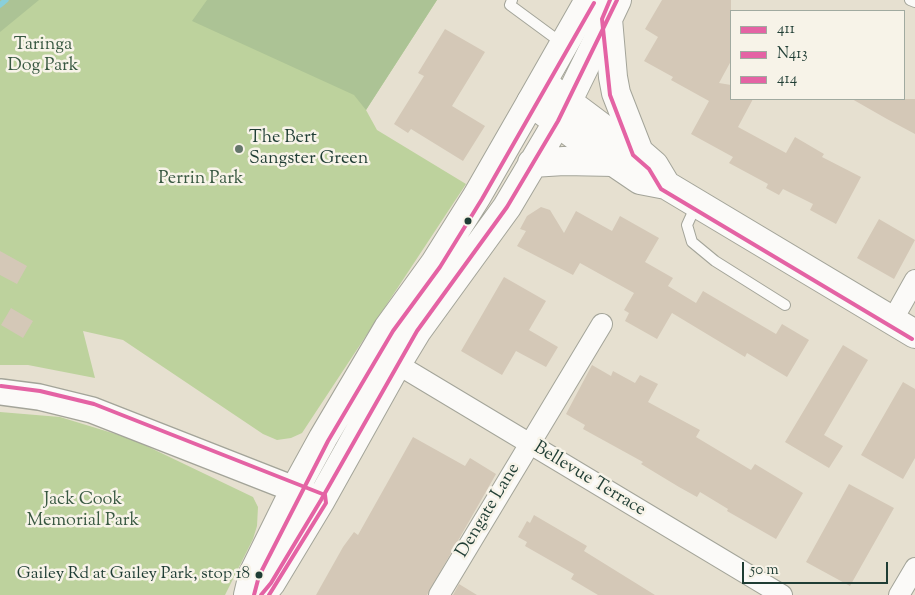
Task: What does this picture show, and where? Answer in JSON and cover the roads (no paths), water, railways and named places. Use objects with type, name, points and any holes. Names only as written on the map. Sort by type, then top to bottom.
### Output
[{"type":"main road","points":[[248,595],[253,574],[295,489],[388,328],[435,263],[537,92],[589,0]]},
{"type":"main road","points":[[261,595],[271,584],[321,500],[396,364],[417,331],[507,207],[562,111],[613,10]]},
{"type":"main road","points":[[613,10],[613,77],[616,92],[639,152]]},
{"type":"main road","points":[[537,92],[562,111],[614,162],[640,180],[666,185],[915,334]]},
{"type":"main road","points":[[562,111],[639,152],[654,165],[666,185]]},
{"type":"main road","points":[[532,164],[564,160],[614,162]]},
{"type":"street","points":[[892,321],[915,280]]},
{"type":"street","name":"Dengate Lane","points":[[439,595],[602,324]]},
{"type":"street","name":"Bellevue Terrace","points":[[396,364],[782,595]]},
{"type":"street","points":[[0,392],[39,397],[92,410],[321,500]]},
{"type":"street","points":[[899,595],[915,568]]},
{"type":"lane","points":[[512,0],[510,5],[564,45]]},
{"type":"lane","points":[[910,0],[915,2]]},
{"type":"lane","points":[[696,204],[687,225],[692,242],[714,261],[785,305]]},
{"type":"waterway","points":[[0,5],[6,0]]},
{"type":"place","name":"The Bert Sangster Green","points":[[239,149]]},
{"type":"place","name":"Gailey Rd at Gailey Park, stop 18","points":[[259,575]]},
{"type":"park label","name":"Taringa Dog Park","points":[[43,56]]},
{"type":"park label","name":"Perrin Park","points":[[201,180]]},
{"type":"park label","name":"Jack Cook Memorial Park","points":[[83,511]]}]
